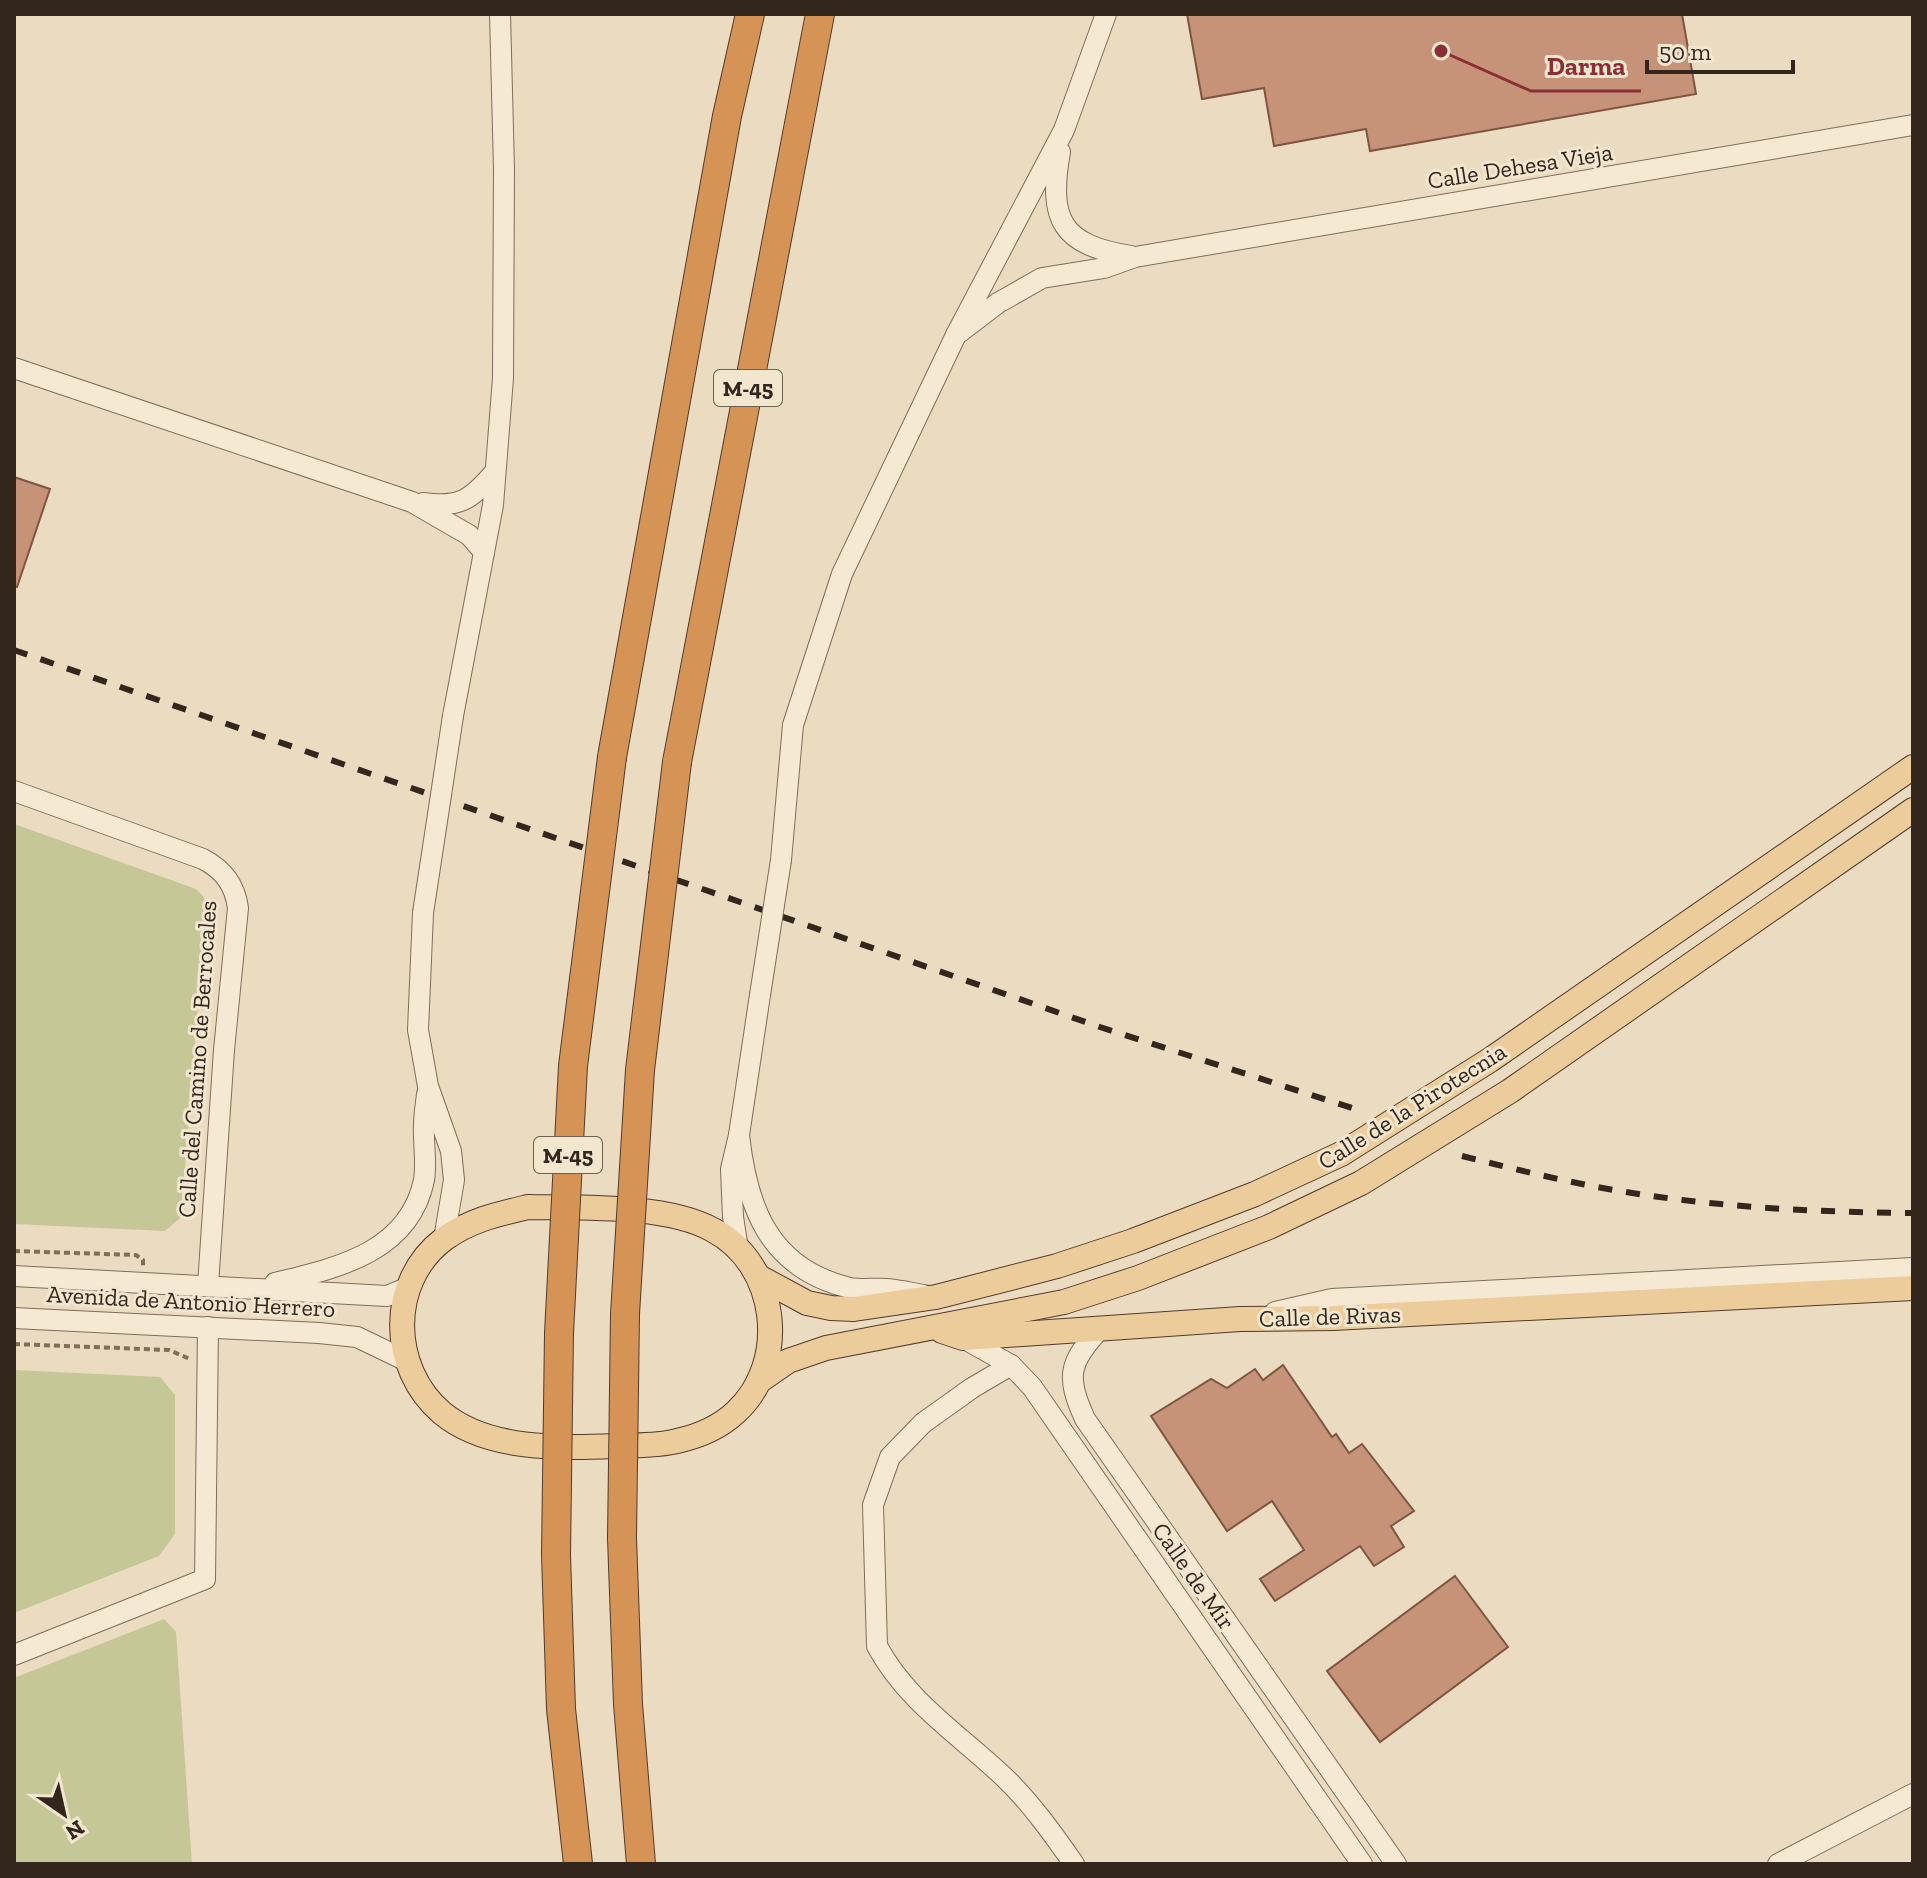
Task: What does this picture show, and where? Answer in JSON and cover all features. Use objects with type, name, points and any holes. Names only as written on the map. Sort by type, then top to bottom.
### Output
[{"type":"highway","points":[[727,116],[741,14]]},
{"type":"highway","name":"M-45","points":[[578,1864],[561,1709],[556,1555],[559,1333],[573,1066],[612,757],[727,116],[750,14]]},
{"type":"highway","name":"M-45","points":[[641,1864],[628,1704],[622,1538],[625,1314],[640,1070],[677,762],[797,133],[823,14]]},
{"type":"main road","name":"Calle de la Pirotecnia","points":[[759,1277],[807,1303],[831,1308],[854,1309],[936,1297],[1057,1266],[1133,1241],[1255,1194],[1341,1154],[1490,1060],[1913,767]]},
{"type":"main road","name":"Calle de la Pirotecnia","points":[[932,1328],[1064,1302],[1138,1278],[1269,1227],[1361,1183],[1510,1091],[1913,810]]},
{"type":"main road","points":[[528,1207],[596,1208],[675,1216],[714,1230],[738,1249],[759,1277],[767,1300],[771,1324],[768,1352],[759,1381],[739,1410],[719,1426],[695,1437],[665,1444],[529,1446],[470,1428],[443,1413],[422,1390],[407,1361],[401,1338],[403,1309],[420,1262],[444,1239],[479,1218],[528,1207]]},
{"type":"main road","name":"Calle de Rivas","points":[[759,1381],[788,1361],[826,1348],[932,1328],[963,1338],[1240,1319],[1333,1318],[1913,1288]]},
{"type":"street","points":[[444,1239],[454,1180],[451,1151],[428,1086],[418,1030],[423,913],[453,716],[493,505],[503,378],[505,288],[500,14]]},
{"type":"street","points":[[738,1249],[731,1169],[739,1135],[781,860],[793,725],[842,574],[956,335],[1064,130],[1106,14]]},
{"type":"street","name":"Calle Dehesa Vieja","points":[[956,335],[998,303],[1042,278],[1104,268],[1135,257],[1913,125]]},
{"type":"street","name":"Calle Dehesa Vieja","points":[[1064,130],[1055,183],[1057,207],[1065,225],[1080,242],[1101,251],[1135,257]]},
{"type":"street","points":[[14,368],[412,502],[443,506],[462,502],[478,491],[494,473]]},
{"type":"street","points":[[412,502],[469,535],[484,552]]},
{"type":"street","name":"Calle del Camino de Berrocales","points":[[14,791],[203,859],[222,871],[236,894],[238,908],[224,1050],[208,1285]]},
{"type":"street","points":[[255,1288],[339,1267],[384,1245],[392,1236],[408,1217],[423,1184],[428,1086]]},
{"type":"street","points":[[739,1135],[743,1173],[753,1206],[766,1233],[782,1251],[804,1269],[829,1282],[854,1289],[885,1289],[936,1297]]},
{"type":"street","points":[[1240,1319],[1332,1299],[1913,1268]]},
{"type":"street","name":"Avenida de Antonio Herrero","points":[[14,1276],[387,1296],[409,1287]]},
{"type":"street","name":"Avenida de Antonio Herrero","points":[[14,1318],[357,1337],[407,1361]]},
{"type":"street","points":[[14,1655],[205,1579],[208,1327]]},
{"type":"street","name":"Calle de Mir","points":[[1100,1329],[1082,1348],[1070,1373],[1074,1394],[1085,1419],[1396,1864]]},
{"type":"street","name":"Calle de Mir","points":[[963,1338],[1011,1365],[1032,1387],[1362,1864]]},
{"type":"street","points":[[1011,1365],[923,1423],[890,1457],[873,1505],[877,1646],[911,1695],[1006,1779],[1040,1817],[1074,1864]]},
{"type":"street","points":[[1778,1864],[1913,1794]]},
{"type":"path","points":[[14,1251],[136,1255],[143,1260],[142,1282]]},
{"type":"path","points":[[14,1344],[169,1350],[207,1366]]},
{"type":"green space","points":[[14,824],[196,889],[204,897],[206,906],[181,1217],[165,1231],[14,1224]]},
{"type":"green space","points":[[14,1370],[160,1377],[175,1395],[175,1534],[159,1556],[14,1613]]},
{"type":"green space","points":[[164,1619],[176,1632],[192,1864],[14,1864],[14,1678]]},
{"type":"building","points":[[1187,14],[1682,14],[1696,94],[1370,151],[1366,129],[1274,146],[1264,88],[1202,99]]},
{"type":"building","points":[[14,477],[50,489],[17,587],[14,586]]},
{"type":"building","points":[[1283,1365],[1332,1437],[1336,1434],[1349,1453],[1362,1444],[1414,1511],[1391,1526],[1404,1547],[1374,1566],[1360,1546],[1275,1601],[1260,1579],[1304,1550],[1272,1501],[1227,1531],[1151,1416],[1211,1379],[1227,1388],[1255,1369],[1263,1380]]},
{"type":"building","points":[[1455,1576],[1508,1647],[1380,1742],[1327,1671]]},
{"type":"railway","points":[[14,650],[1100,1027],[1355,1109]]},
{"type":"railway","points":[[1462,1156],[1567,1181],[1664,1198],[1788,1209],[1913,1213]]},
{"type":"place","name":"Darma","points":[[1441,51]]}]
